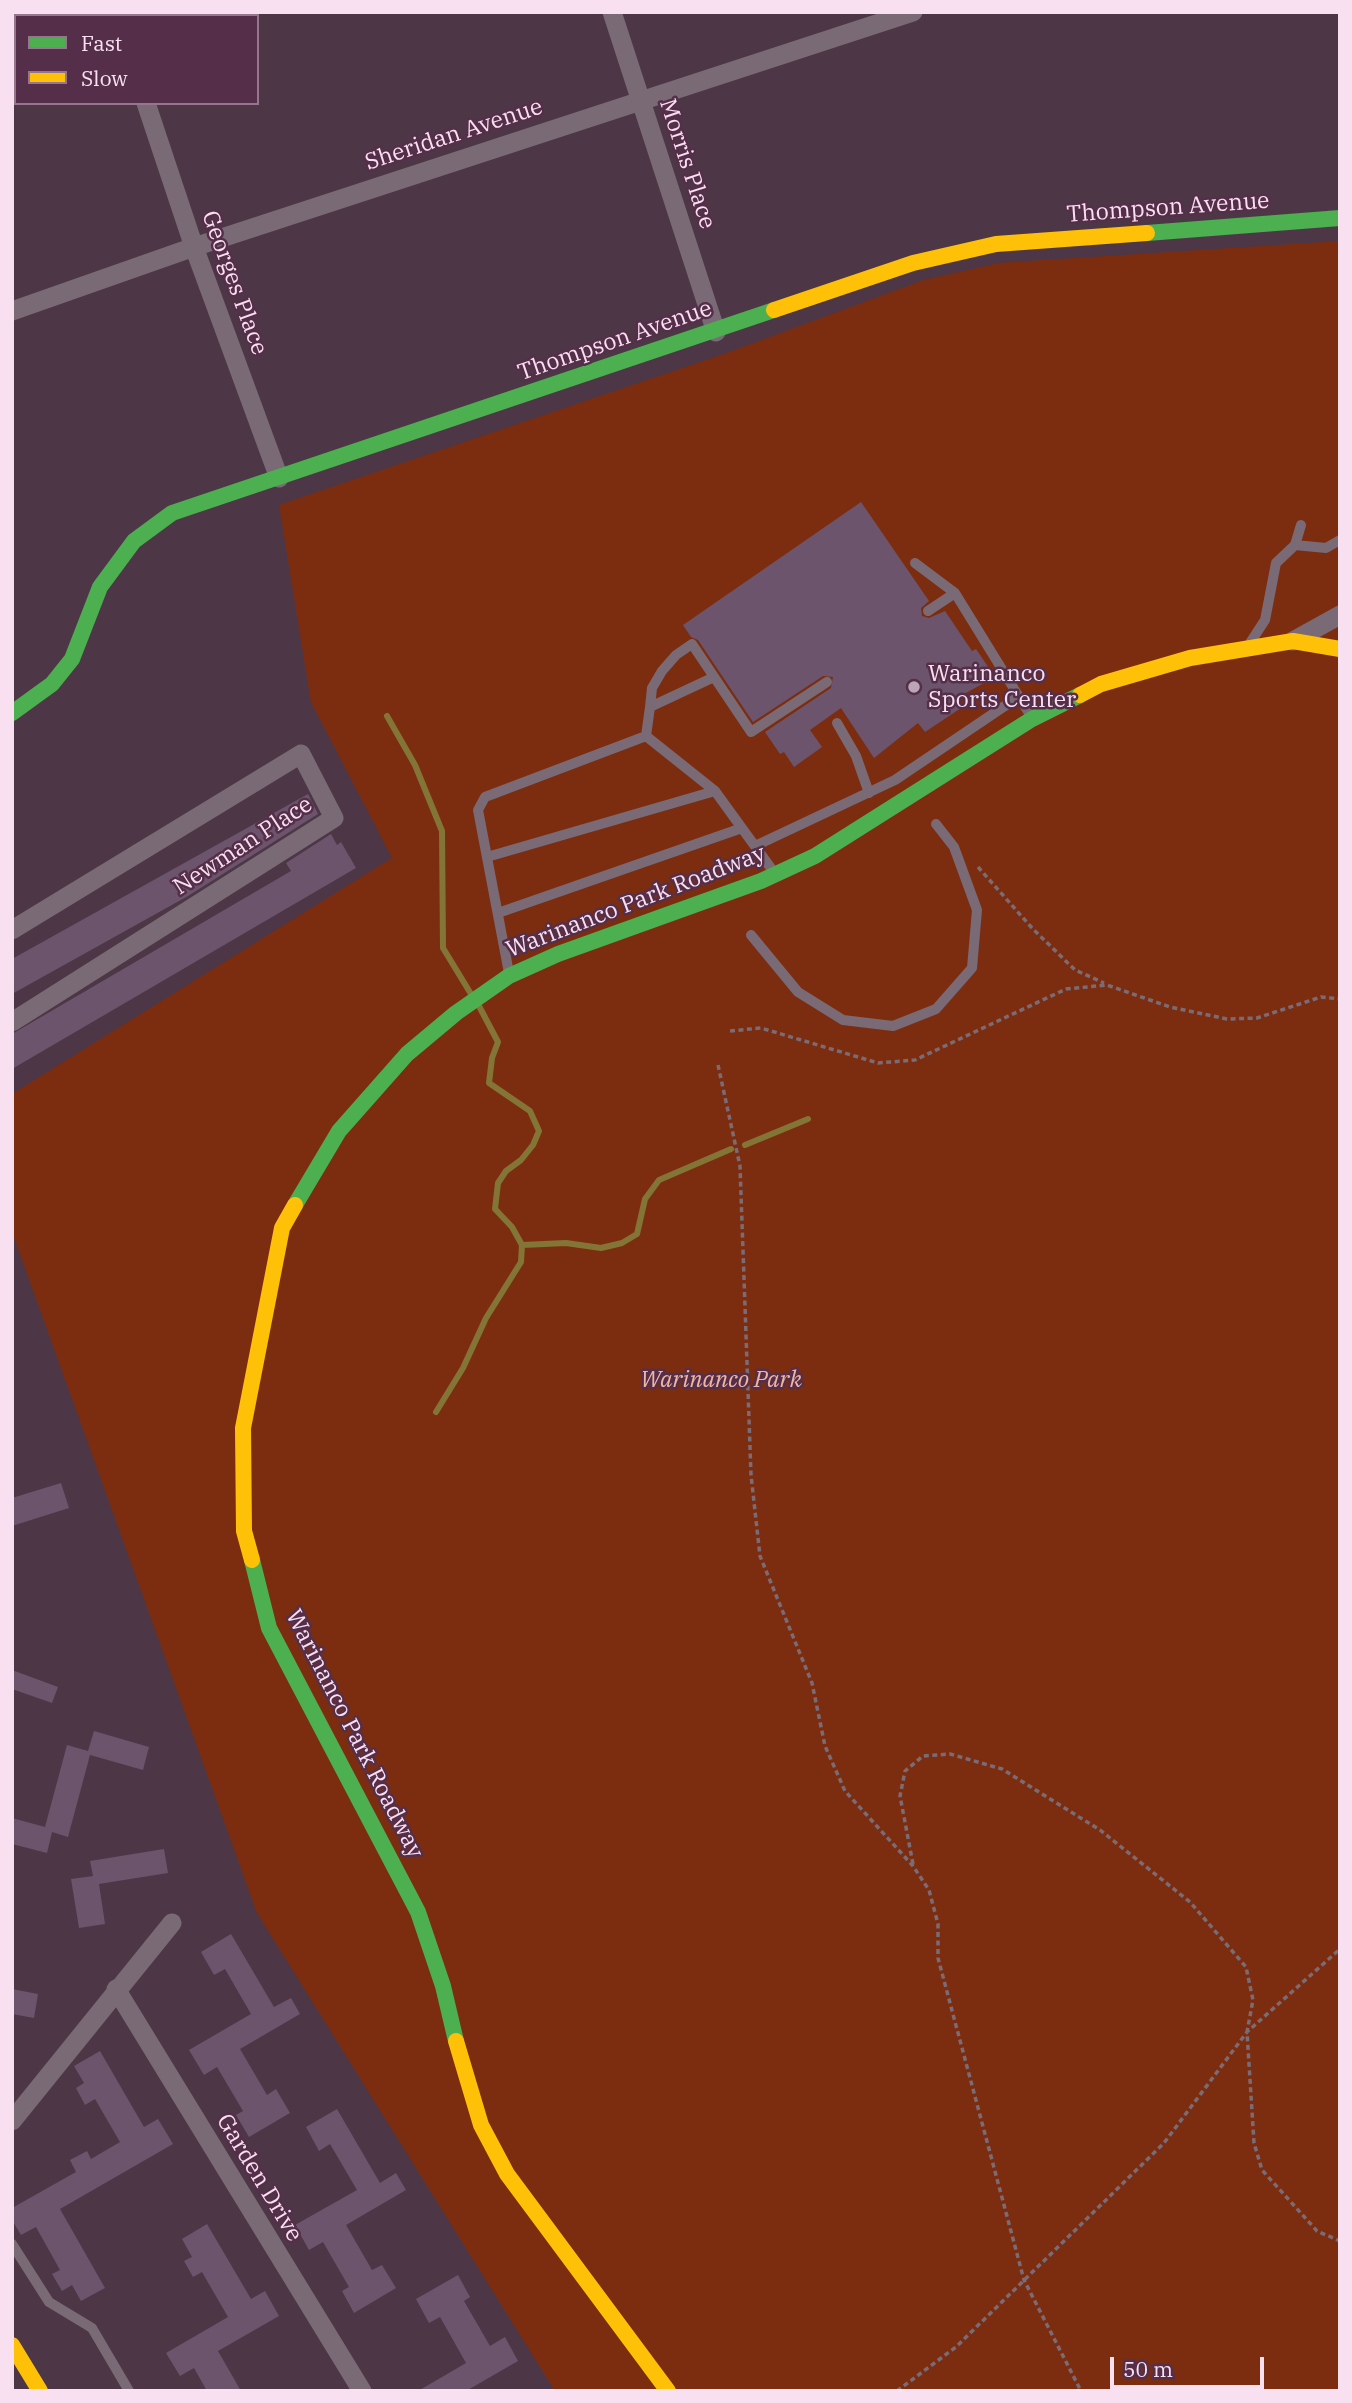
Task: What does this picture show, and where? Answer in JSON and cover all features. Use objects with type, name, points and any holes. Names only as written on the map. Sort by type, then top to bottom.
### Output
[{"type":"street","name":"Morris Place","points":[[611,12],[716,332]]},
{"type":"street","name":"Sheridan Avenue","points":[[12,311],[194,247],[914,12]]},
{"type":"street","name":"Georges Place","points":[[147,105],[194,247],[279,478]]},
{"type":"street","name":"Thompson Avenue","points":[[12,713],[52,684],[72,659],[100,587],[134,541],[172,513],[716,332],[913,263],[996,244],[1340,218]]},
{"type":"street","name":"Warinanco Park Roadway","points":[[668,2391],[507,2174],[481,2125],[464,2074],[443,1986],[418,1912],[268,1628],[244,1531],[243,1428],[282,1228],[339,1131],[407,1054],[456,1013],[503,980],[558,954],[776,874],[815,856],[1032,719],[1101,684],[1190,658],[1293,641],[1340,614]]},
{"type":"street","name":"Warinanco Park Roadway","points":[[1293,641],[1340,649]]},
{"type":"street","name":"Newman Place","points":[[12,930],[301,754],[334,817],[12,1022]]},
{"type":"street","points":[[12,2122],[116,1989],[172,1923]]},
{"type":"street","name":"Garden Drive","points":[[116,1989],[362,2391]]},
{"type":"street","points":[[12,2345],[40,2391]]},
{"type":"lane","points":[[1246,650],[1265,620],[1276,563],[1295,545],[1301,525]]},
{"type":"lane","points":[[1295,545],[1326,548],[1340,540]]},
{"type":"lane","points":[[915,563],[955,593],[1032,719]]},
{"type":"lane","points":[[928,611],[955,593]]},
{"type":"lane","points":[[646,736],[652,688],[676,654],[692,644],[712,678],[751,732],[827,682]]},
{"type":"lane","points":[[650,707],[712,678]]},
{"type":"lane","points":[[755,846],[895,780],[1018,696]]},
{"type":"lane","points":[[837,723],[856,756],[869,793]]},
{"type":"lane","points":[[646,736],[715,792],[776,874]]},
{"type":"lane","points":[[503,980],[498,913],[478,810],[485,797],[646,736]]},
{"type":"lane","points":[[487,857],[715,792]]},
{"type":"lane","points":[[751,935],[798,992],[843,1020],[893,1026],[936,1009],[972,968],[977,910],[954,848],[936,824]]},
{"type":"lane","points":[[498,913],[742,828]]},
{"type":"lane","points":[[12,2244],[49,2302],[92,2328],[129,2391]]},
{"type":"path","points":[[954,848],[988,875],[1032,929],[1074,970],[1107,985],[1170,1007],[1227,1019],[1257,1018],[1321,997],[1340,999]]},
{"type":"path","points":[[730,1031],[761,1028],[802,1038],[842,1055],[878,1063],[915,1060],[1066,989],[1107,985]]},
{"type":"path","points":[[718,1065],[740,1166],[751,1475],[760,1556],[812,1683],[825,1746],[845,1791],[913,1866],[929,1890],[938,1924],[938,1958],[1024,2280],[1081,2391]]},
{"type":"path","points":[[913,1866],[900,1796],[905,1771],[923,1756],[950,1754],[1002,1769],[1100,1829],[1190,1902],[1246,1967],[1254,2000],[1247,2032],[1254,2143],[1262,2170],[1317,2231],[1340,2241]]},
{"type":"path","points":[[897,2391],[956,2347],[1164,2143],[1247,2032],[1340,1949]]},
{"type":"green space","name":"Warinanco Park","points":[[1340,241],[1340,2391],[555,2391],[257,1913],[12,1232],[12,1094],[392,858],[311,702],[279,505],[724,354],[924,280],[999,263]]},
{"type":"building","points":[[861,502],[929,601],[921,608],[922,616],[929,618],[945,611],[972,651],[976,649],[995,677],[955,699],[961,708],[925,732],[918,723],[874,758],[841,708],[810,730],[822,747],[794,767],[784,752],[780,754],[765,732],[831,688],[833,677],[823,676],[753,722],[698,640],[691,637],[683,625]]},
{"type":"building","points":[[308,794],[318,814],[188,896],[12,994],[12,959]]},
{"type":"building","points":[[331,834],[337,845],[341,842],[356,868],[12,1069],[12,1034],[291,871],[286,863]]},
{"type":"building","points":[[61,1483],[69,1508],[12,1526],[12,1498]]},
{"type":"building","points":[[12,1670],[58,1687],[52,1703],[12,1689]]},
{"type":"building","points":[[94,1731],[149,1747],[143,1770],[90,1755],[68,1837],[52,1832],[47,1853],[12,1844],[12,1818],[45,1827],[67,1745],[88,1751]]},
{"type":"building","points":[[164,1849],[168,1873],[99,1884],[105,1924],[79,1928],[71,1879],[93,1876],[90,1861]]},
{"type":"building","points":[[231,1934],[274,2007],[291,1998],[300,2014],[240,2049],[267,2095],[276,2089],[290,2113],[249,2137],[236,2115],[243,2111],[217,2067],[204,2075],[189,2050],[251,2014],[225,1969],[214,1975],[201,1952]]},
{"type":"building","points":[[12,1989],[38,1994],[34,2018],[12,2014]]},
{"type":"building","points":[[100,2051],[144,2127],[158,2119],[173,2144],[60,2209],[105,2288],[81,2301],[72,2285],[62,2291],[52,2274],[60,2270],[36,2227],[21,2235],[12,2220],[12,2208],[76,2172],[70,2160],[87,2151],[91,2159],[120,2142],[95,2099],[85,2105],[76,2088],[84,2083],[74,2066]]},
{"type":"building","points":[[337,2109],[380,2183],[396,2173],[406,2190],[346,2225],[372,2270],[382,2265],[396,2288],[354,2313],[342,2291],[349,2287],[323,2242],[309,2250],[295,2225],[357,2190],[330,2144],[319,2151],[306,2127]]},
{"type":"building","points":[[207,2224],[251,2299],[265,2291],[279,2316],[218,2351],[241,2391],[207,2391],[194,2368],[180,2376],[166,2353],[228,2317],[202,2272],[193,2277],[184,2261],[192,2257],[182,2239]]},
{"type":"building","points":[[458,2275],[470,2297],[464,2301],[490,2346],[505,2337],[518,2361],[466,2391],[418,2391],[466,2363],[440,2317],[429,2323],[416,2299]]},
{"type":"waterway","points":[[387,716],[415,765],[442,831],[443,948],[471,994]]},
{"type":"waterway","points":[[436,1412],[463,1368],[486,1318],[521,1262],[522,1245],[512,1227],[495,1209],[498,1183],[506,1171],[521,1160],[533,1145],[539,1131],[530,1111],[489,1083],[492,1058],[498,1042],[479,1006]]},
{"type":"waterway","points":[[745,1145],[808,1119]]},
{"type":"waterway","points":[[522,1245],[566,1243],[601,1248],[622,1243],[637,1234],[645,1199],[659,1180],[731,1149]]},
{"type":"traffic: fast","points":[[1147,233],[1340,218]]},
{"type":"traffic: fast","points":[[12,713],[52,684],[72,659],[100,587],[134,541],[172,513],[774,310]]},
{"type":"traffic: fast","points":[[295,1205],[339,1131],[407,1054],[456,1013],[509,976],[558,954],[761,881],[815,856],[1032,719],[1080,695]]},
{"type":"traffic: fast","points":[[252,1560],[269,1628],[418,1912],[443,1986],[456,2041]]},
{"type":"traffic: slow","points":[[774,310],[913,263],[996,244],[1147,233]]},
{"type":"traffic: slow","points":[[1080,695],[1101,684],[1190,658],[1293,641],[1340,649]]},
{"type":"traffic: slow","points":[[252,1560],[244,1531],[243,1428],[282,1228],[295,1205]]},
{"type":"traffic: slow","points":[[456,2041],[481,2125],[507,2174],[668,2391]]},
{"type":"traffic: slow","points":[[12,2345],[40,2391]]},
{"type":"place","name":"Warinanco Sports Center","points":[[914,687]]}]
